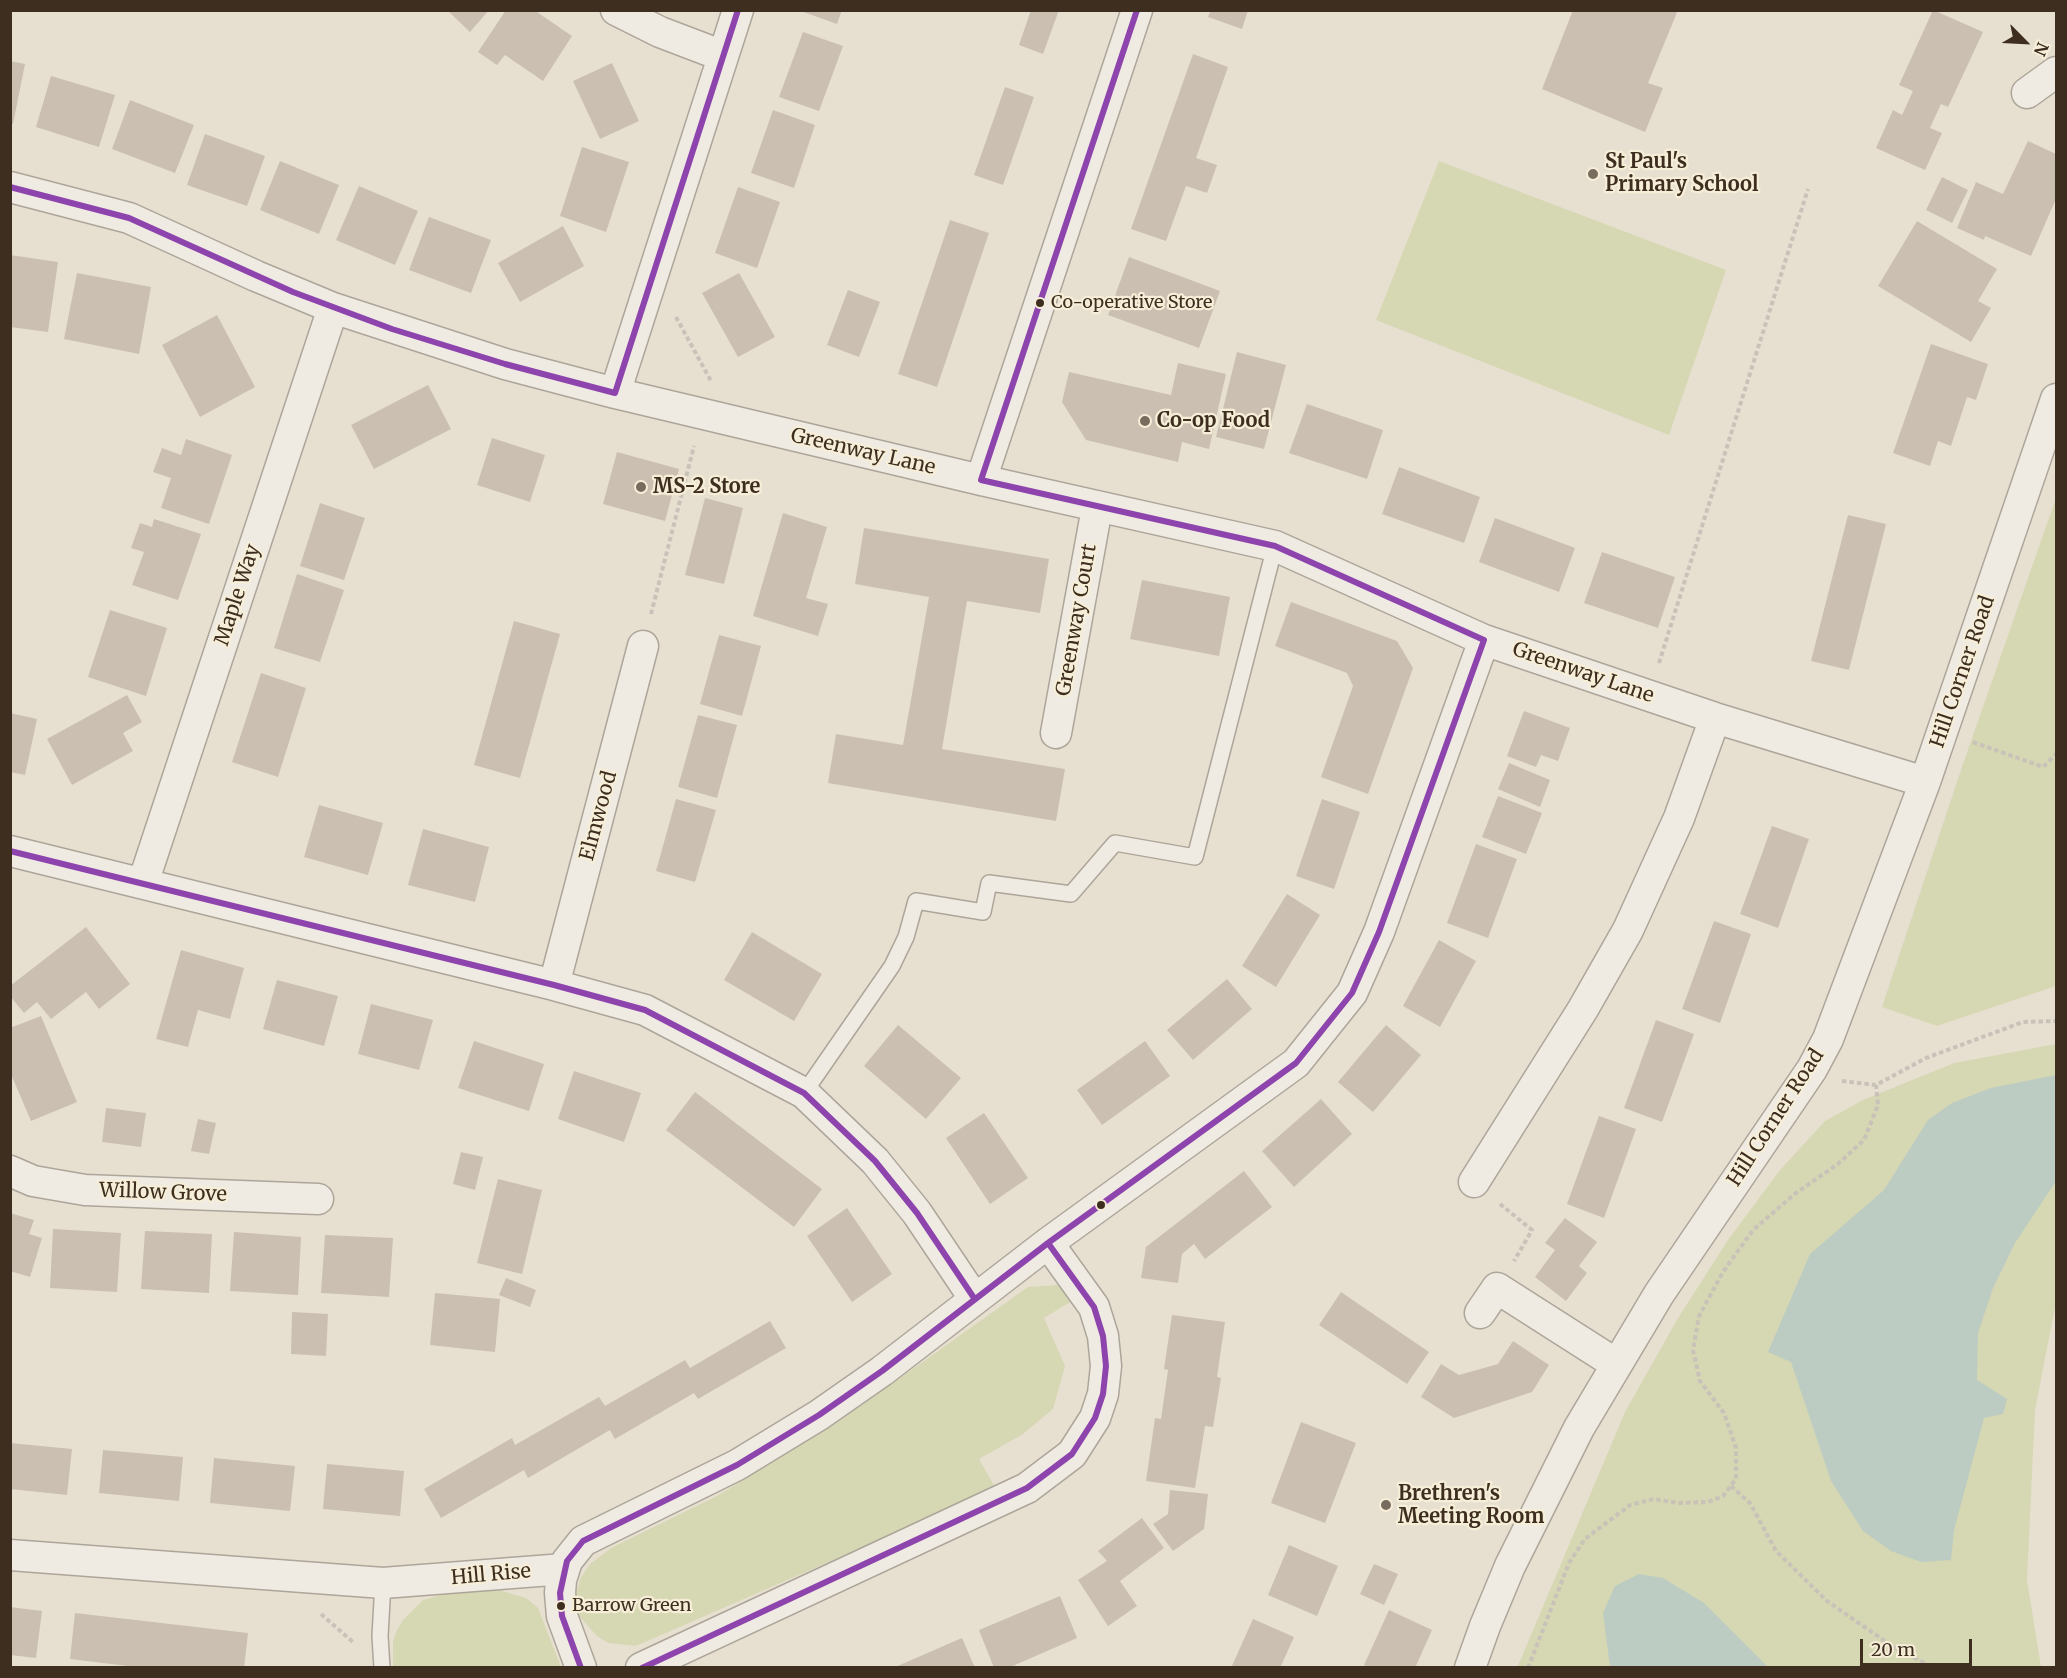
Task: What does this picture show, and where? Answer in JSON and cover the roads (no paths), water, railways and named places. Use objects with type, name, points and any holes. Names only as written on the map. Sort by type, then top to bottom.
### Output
[{"type":"street","points":[[616,10],[660,32],[723,56]]},
{"type":"street","points":[[615,393],[738,10]]},
{"type":"street","points":[[981,480],[1137,10]]},
{"type":"street","points":[[2027,93],[2056,72]]},
{"type":"street","name":"Greenway Lane","points":[[10,187],[129,218],[255,276],[333,308],[451,348],[615,393],[702,414],[1097,508],[1275,546],[1484,640],[1715,718],[1925,782]]},
{"type":"street","name":"Maple Way","points":[[143,883],[333,308]]},
{"type":"street","name":"Hill Corner Road","points":[[1470,1668],[1510,1566],[1579,1428],[1690,1246],[1812,1069],[1828,1040],[1925,782],[2056,399]]},
{"type":"street","name":"Greenway Court","points":[[1056,733],[1097,508]]},
{"type":"street","points":[[581,1668],[562,1616],[560,1593],[564,1569],[571,1553],[583,1541],[690,1489],[779,1441],[882,1371],[974,1298],[1296,1063],[1352,993],[1379,932],[1484,640]]},
{"type":"street","name":"Elmwood","points":[[554,985],[643,646]]},
{"type":"street","points":[[1474,1182],[1582,1009],[1628,930],[1678,818],[1715,718]]},
{"type":"street","points":[[10,851],[554,985],[645,1010],[804,1093],[875,1161],[917,1213],[974,1298]]},
{"type":"street","name":"Willow Grove","points":[[10,1171],[33,1181],[85,1190],[318,1199]]},
{"type":"street","points":[[641,1668],[1027,1488],[1072,1454],[1095,1418],[1102,1394],[1106,1366],[1103,1336],[1094,1307],[1048,1243]]},
{"type":"street","points":[[1480,1313],[1497,1288],[1616,1364]]},
{"type":"street","name":"Hill Rise","points":[[10,1555],[383,1583],[564,1569]]},
{"type":"lane","points":[[804,1093],[892,966],[906,937],[916,901],[983,912],[989,882],[1071,894],[1115,843],[1196,856],[1275,546]]},
{"type":"lane","points":[[382,1668],[380,1636],[383,1583]]},
{"type":"place","name":"St Paul's Primary School","points":[[1593,174]]},
{"type":"place","name":"Co-operative Store","points":[[1040,303]]},
{"type":"place","name":"Co-op Food","points":[[1145,421]]},
{"type":"place","name":"MS-2 Store","points":[[641,487]]},
{"type":"place","name":"Brethren's Meeting Room","points":[[1386,1505]]},
{"type":"place","name":"Barrow Green","points":[[561,1606]]}]
